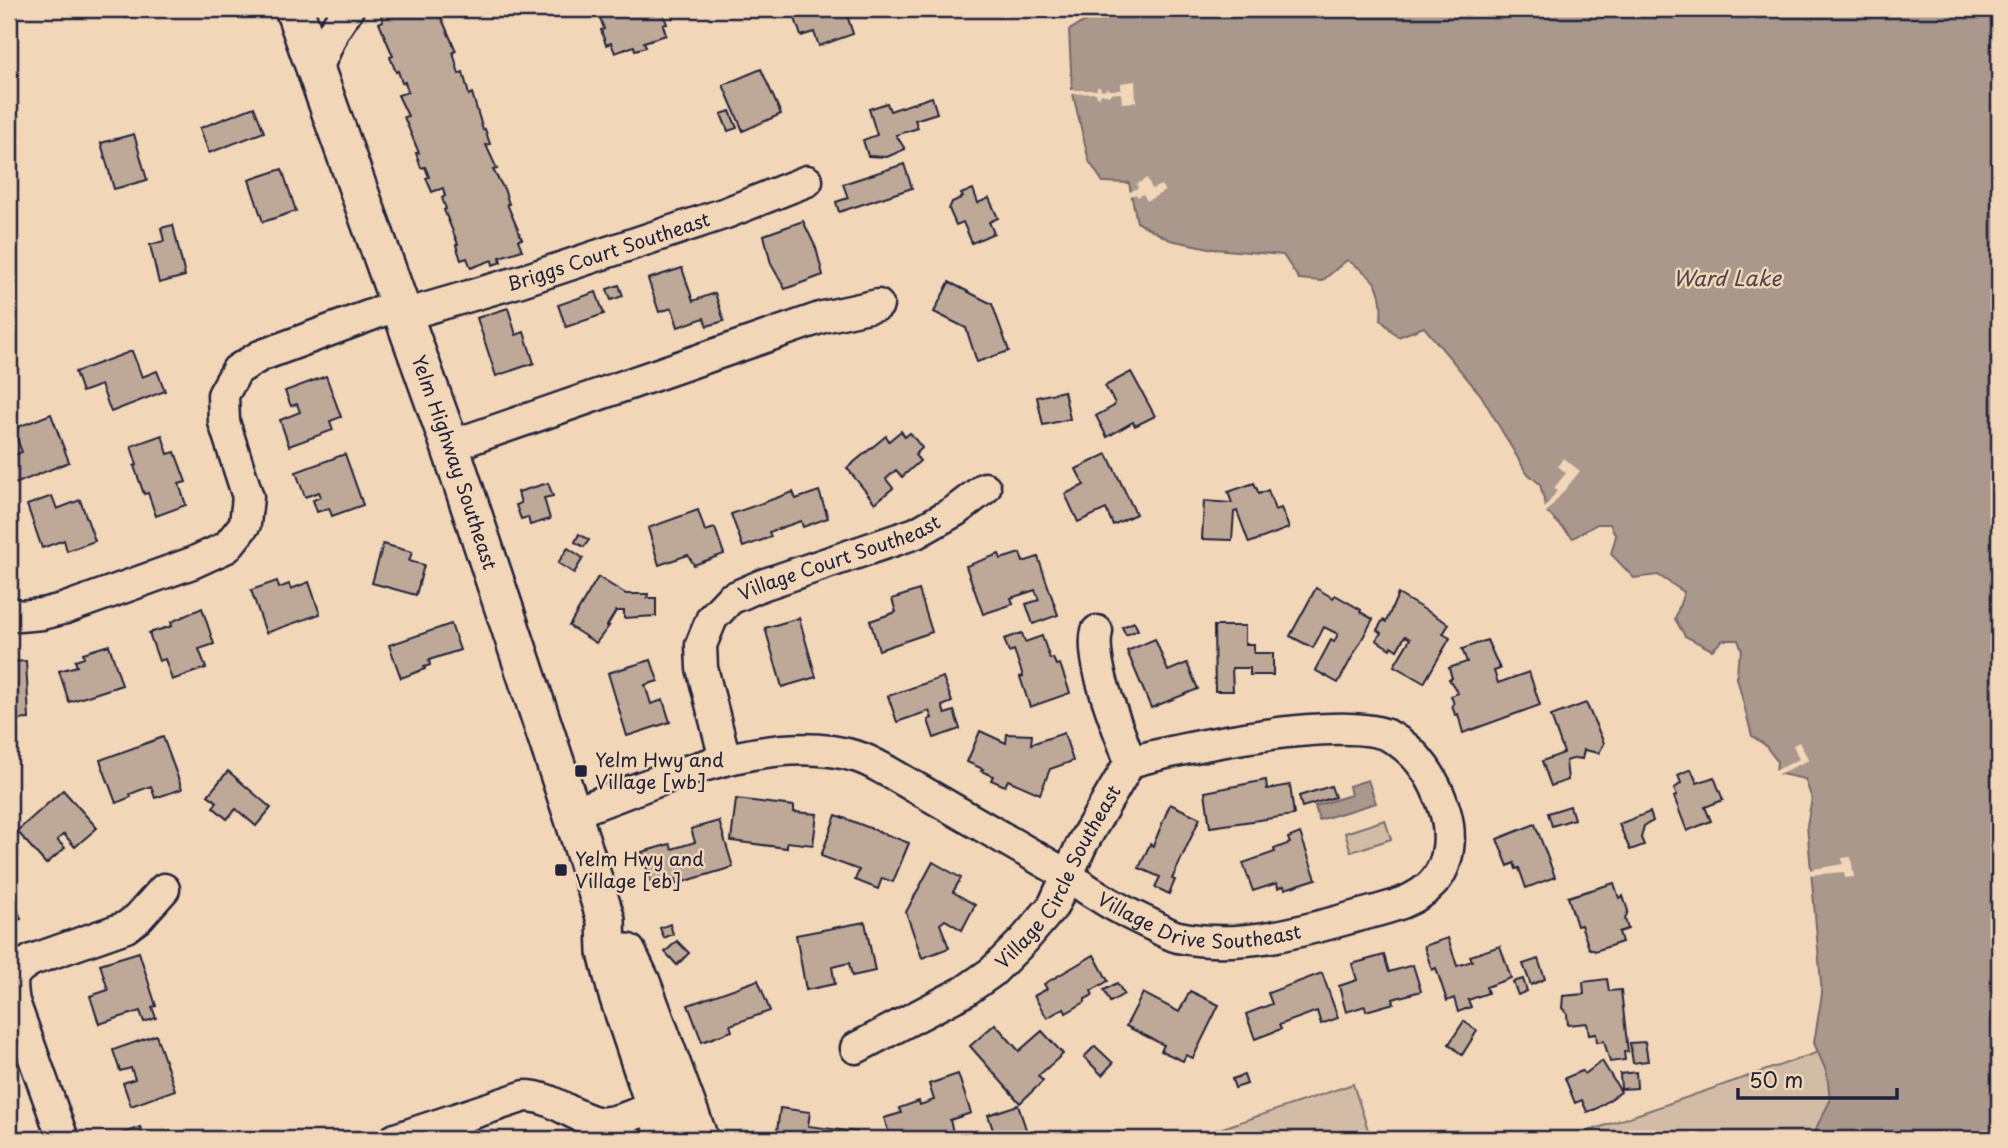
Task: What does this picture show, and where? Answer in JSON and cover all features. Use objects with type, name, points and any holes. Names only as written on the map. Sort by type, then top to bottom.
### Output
[{"type":"main road","name":"Yelm Highway Southeast","points":[[294,9],[450,446],[572,813],[606,920],[607,952],[617,992],[661,1123]]},
{"type":"main road","name":"Yelm Highway Southeast","points":[[606,920],[623,944],[640,982],[699,1139]]},
{"type":"street","points":[[316,71],[334,30],[348,9]]},
{"type":"street","name":"Briggs Court Southeast","points":[[9,612],[19,616],[66,608],[192,563],[227,547],[245,524],[248,497],[224,422],[223,395],[237,370],[260,356],[402,309],[522,281],[726,213],[807,181]]},
{"type":"street","points":[[450,446],[823,317],[878,305]]},
{"type":"street","name":"Village Court Southeast","points":[[725,759],[702,668],[701,645],[712,618],[721,608],[730,599],[762,585],[916,533],[955,511],[985,488]]},
{"type":"street","name":"Village Circle Southeast","points":[[856,1048],[965,991],[992,972],[1053,906],[1082,844],[1130,762],[1103,682],[1094,644],[1097,631]]},
{"type":"street","name":"Village Drive Southeast","points":[[572,813],[725,759],[791,748],[859,757],[1067,875],[1091,893],[1135,917],[1175,936],[1208,941],[1242,941],[1295,933],[1392,906],[1415,896],[1432,884],[1442,869],[1449,845],[1447,819],[1440,795],[1426,770],[1409,749],[1389,735],[1359,730],[1328,730],[1241,738],[1174,750],[1130,762]]},
{"type":"street","points":[[63,1139],[13,1002],[11,982],[18,968],[32,960],[126,927],[138,918],[164,889]]},
{"type":"street","points":[[395,1139],[525,1096],[538,1096],[597,1122],[661,1123]]},
{"type":"shaded area","points":[[1385,820],[1391,839],[1351,852],[1345,833]]},
{"type":"shaded area","points":[[1839,1045],[1837,1139],[1566,1139]]},
{"type":"shaded area","points":[[1353,1084],[1371,1139],[1190,1139]]},
{"type":"water","name":"Ward Lake","points":[[1091,9],[1999,9],[1999,1139],[1814,1139],[1814,1132],[1830,1101],[1827,1073],[1814,1043],[1822,994],[1807,825],[1812,799],[1805,779],[1776,773],[1777,761],[1765,745],[1752,736],[1737,678],[1738,661],[1742,651],[1738,640],[1723,640],[1712,650],[1685,636],[1675,619],[1684,592],[1658,575],[1634,578],[1611,554],[1616,536],[1610,524],[1597,524],[1573,538],[1547,512],[1540,484],[1526,472],[1481,395],[1424,327],[1398,337],[1381,320],[1379,291],[1370,277],[1356,266],[1347,260],[1322,281],[1299,279],[1283,255],[1214,249],[1170,240],[1137,222],[1129,183],[1103,182],[1089,161],[1072,90],[1069,30],[1089,19]]},
{"type":"water","points":[[1368,780],[1376,803],[1319,820],[1315,806],[1351,795],[1349,786]]},
{"type":"pier","points":[[1135,81],[1136,102],[1122,103],[1121,93],[1109,96],[1101,94],[1100,97],[1097,97],[1096,93],[1071,94],[1071,90],[1097,90],[1097,87],[1100,87],[1101,91],[1106,88],[1121,90],[1121,83]]},
{"type":"pier","points":[[1147,178],[1152,189],[1161,185],[1165,191],[1147,201],[1143,194],[1128,197],[1128,193],[1138,188],[1137,184]]},
{"type":"pier","points":[[1563,458],[1580,471],[1546,513],[1544,509],[1557,491],[1554,488],[1566,473],[1558,466]]},
{"type":"pier","points":[[1799,742],[1809,760],[1774,776],[1773,772],[1799,759],[1793,745]]},
{"type":"pier","points":[[1851,857],[1854,877],[1845,878],[1844,872],[1808,875],[1808,870],[1843,864],[1842,858]]},
{"type":"building","points":[[123,9],[152,9],[126,18]]},
{"type":"building","points":[[379,9],[441,9],[444,16],[441,17],[456,51],[453,52],[459,74],[463,72],[469,95],[472,93],[490,144],[486,145],[497,169],[493,170],[504,189],[507,204],[522,239],[518,240],[522,250],[500,257],[501,262],[493,265],[492,260],[471,268],[467,258],[461,260],[456,245],[458,244],[444,210],[443,188],[432,192],[426,178],[429,177],[425,167],[421,168],[416,153],[419,153],[404,117],[408,116],[398,95],[408,92],[390,57],[393,56],[379,23],[383,21]]},
{"type":"building","points":[[597,9],[661,9],[667,24],[663,25],[666,35],[644,42],[646,47],[635,50],[634,46],[615,53],[611,43],[606,45]]},
{"type":"building","points":[[792,9],[845,9],[853,34],[819,46],[814,32],[801,36]]},
{"type":"building","points":[[761,69],[781,114],[743,131],[723,85]]},
{"type":"building","points":[[932,97],[937,113],[915,120],[918,128],[896,135],[905,149],[887,157],[868,156],[863,140],[877,135],[869,109],[887,103],[890,111]]},
{"type":"building","points":[[254,107],[264,132],[209,153],[200,128]]},
{"type":"building","points":[[730,111],[737,128],[728,131],[721,114]]},
{"type":"building","points":[[134,134],[147,180],[114,189],[101,143]]},
{"type":"building","points":[[904,164],[912,188],[839,212],[836,202],[848,198],[843,184]]},
{"type":"building","points":[[282,169],[296,211],[263,222],[249,180]]},
{"type":"building","points":[[973,189],[978,203],[989,198],[998,218],[989,222],[994,233],[972,243],[963,222],[956,225],[949,209],[952,202],[963,197],[961,194]]},
{"type":"building","points":[[803,221],[816,248],[823,275],[785,289],[771,264],[764,235]]},
{"type":"building","points":[[173,225],[185,276],[159,283],[150,245],[164,241],[161,228]]},
{"type":"building","points":[[682,268],[693,301],[715,293],[724,321],[707,326],[704,318],[678,327],[672,308],[659,312],[648,279]]},
{"type":"building","points":[[949,282],[992,304],[1009,351],[977,362],[966,328],[934,312]]},
{"type":"building","points":[[619,285],[623,296],[611,300],[607,289]]},
{"type":"building","points":[[596,292],[604,314],[566,327],[558,305]]},
{"type":"building","points":[[508,308],[516,335],[524,332],[534,363],[496,376],[477,318]]},
{"type":"building","points":[[132,351],[142,377],[157,371],[165,391],[111,412],[101,385],[82,392],[75,372]]},
{"type":"building","points":[[1131,372],[1155,416],[1135,426],[1133,422],[1107,437],[1096,416],[1115,403],[1105,386]]},
{"type":"building","points":[[326,376],[341,417],[330,421],[333,430],[289,446],[280,420],[300,412],[297,404],[291,406],[285,391]]},
{"type":"building","points":[[1064,391],[1070,419],[1043,425],[1037,397]]},
{"type":"building","points":[[51,414],[69,462],[15,484],[9,468],[9,457],[22,452],[13,429]]},
{"type":"building","points":[[901,431],[905,437],[910,433],[922,448],[915,455],[920,461],[902,477],[896,470],[886,479],[893,488],[875,503],[847,468],[886,436],[889,441]]},
{"type":"building","points":[[162,435],[168,454],[175,452],[186,482],[179,484],[186,505],[156,516],[148,493],[144,494],[134,466],[137,465],[131,446]]},
{"type":"building","points":[[345,454],[363,505],[332,516],[329,508],[317,512],[313,500],[321,497],[319,492],[305,497],[296,472]]},
{"type":"building","points":[[1107,454],[1136,514],[1113,525],[1106,509],[1078,522],[1065,494],[1084,485],[1076,469]]},
{"type":"building","points":[[548,483],[553,496],[544,498],[550,519],[530,525],[528,517],[521,519],[516,505],[521,503],[518,492]]},
{"type":"building","points":[[1254,483],[1259,494],[1268,490],[1275,510],[1281,508],[1289,528],[1249,543],[1237,511],[1234,512],[1232,540],[1202,539],[1204,501],[1232,503],[1228,492]]},
{"type":"building","points":[[819,491],[828,518],[803,527],[801,521],[769,532],[771,537],[743,547],[731,514],[793,492],[796,499]]},
{"type":"building","points":[[52,496],[57,509],[80,500],[95,541],[67,551],[64,540],[42,548],[27,505]]},
{"type":"building","points":[[698,510],[705,531],[715,528],[724,554],[694,565],[688,555],[659,565],[648,528]]},
{"type":"building","points":[[579,534],[589,540],[584,547],[575,542]]},
{"type":"building","points":[[383,544],[412,552],[409,561],[424,565],[416,595],[372,583]]},
{"type":"building","points":[[568,548],[583,558],[574,573],[558,563]]},
{"type":"building","points":[[1020,553],[1023,562],[1038,557],[1058,615],[1033,624],[1026,604],[1039,600],[1035,590],[1011,598],[1013,604],[983,614],[966,566],[999,554],[1001,559]]},
{"type":"building","points":[[598,577],[626,594],[648,594],[647,598],[656,598],[656,616],[624,618],[624,611],[616,611],[596,643],[569,626]]},
{"type":"building","points":[[277,581],[279,588],[289,584],[291,589],[309,582],[320,614],[266,633],[251,590]]},
{"type":"building","points":[[1316,588],[1333,598],[1335,595],[1373,619],[1338,683],[1315,670],[1331,640],[1334,642],[1338,634],[1324,627],[1313,648],[1290,636]]},
{"type":"building","points":[[919,590],[932,632],[879,650],[870,621],[896,612],[892,599]]},
{"type":"building","points":[[1398,594],[1449,624],[1443,634],[1450,638],[1424,683],[1394,666],[1410,639],[1405,636],[1397,650],[1391,646],[1390,649],[1376,640],[1381,633],[1377,630],[1383,620],[1386,622]]},
{"type":"building","points":[[202,608],[214,644],[199,649],[206,668],[172,680],[165,659],[159,661],[149,633],[172,626],[171,622]]},
{"type":"building","points":[[799,618],[816,677],[782,687],[765,628]]},
{"type":"building","points":[[1134,622],[1138,630],[1126,635],[1122,627]]},
{"type":"building","points":[[451,624],[460,650],[429,660],[430,665],[424,667],[425,669],[401,678],[389,645]]},
{"type":"building","points":[[1214,626],[1245,626],[1245,644],[1254,644],[1254,653],[1273,653],[1273,675],[1250,675],[1250,668],[1232,668],[1233,691],[1215,691]]},
{"type":"building","points":[[1022,633],[1025,642],[1042,636],[1050,659],[1053,658],[1056,665],[1060,664],[1070,693],[1030,707],[1014,650],[1009,652],[1004,639]]},
{"type":"building","points":[[1155,639],[1168,671],[1187,663],[1198,689],[1151,708],[1127,651]]},
{"type":"building","points":[[1487,640],[1500,669],[1494,671],[1498,683],[1529,672],[1540,705],[1463,733],[1458,714],[1455,715],[1452,705],[1451,696],[1458,693],[1449,679],[1452,678],[1449,668],[1467,662],[1462,649]]},
{"type":"building","points":[[109,645],[122,685],[69,702],[59,671],[77,666],[75,661],[84,658],[83,653]]},
{"type":"building","points":[[651,660],[658,681],[645,685],[651,704],[663,700],[670,722],[627,736],[608,673]]},
{"type":"building","points":[[26,661],[29,719],[9,720],[9,662]]},
{"type":"building","points":[[943,677],[952,702],[942,706],[945,714],[954,711],[960,729],[934,738],[928,720],[932,718],[929,711],[897,722],[888,696]]},
{"type":"building","points":[[1586,703],[1604,743],[1599,753],[1584,750],[1582,759],[1566,761],[1568,780],[1551,786],[1542,761],[1564,753],[1551,716]]},
{"type":"building","points":[[980,731],[1006,743],[1007,734],[1032,735],[1031,744],[1064,733],[1073,761],[1050,769],[1040,794],[1008,780],[1005,786],[991,780],[993,776],[981,771],[983,769],[967,762]]},
{"type":"building","points":[[163,737],[182,789],[155,798],[151,786],[116,803],[100,760]]},
{"type":"building","points":[[1691,769],[1697,783],[1714,777],[1723,800],[1705,807],[1711,821],[1687,831],[1674,797],[1677,795],[1674,789],[1681,783],[1678,775]]},
{"type":"building","points":[[228,771],[271,808],[256,826],[236,809],[227,819],[213,807],[217,802],[208,795]]},
{"type":"building","points":[[1266,780],[1267,789],[1290,785],[1294,815],[1210,827],[1205,792]]},
{"type":"building","points":[[1331,786],[1335,797],[1302,807],[1299,796]]},
{"type":"building","points":[[63,790],[97,828],[75,847],[64,834],[57,840],[65,848],[46,864],[17,831]]},
{"type":"building","points":[[736,799],[794,806],[794,812],[817,814],[813,845],[787,842],[787,848],[731,841]]},
{"type":"building","points":[[1170,804],[1200,818],[1172,879],[1175,880],[1169,894],[1155,887],[1160,877],[1139,868],[1150,844],[1153,846]]},
{"type":"building","points":[[1570,806],[1574,819],[1552,826],[1548,813]]},
{"type":"building","points":[[1650,812],[1653,821],[1644,826],[1641,838],[1644,845],[1630,850],[1619,824]]},
{"type":"building","points":[[836,815],[909,843],[893,882],[882,878],[878,889],[855,880],[859,870],[821,856]]},
{"type":"building","points":[[719,821],[733,867],[676,884],[675,879],[652,886],[642,852],[670,844],[672,849],[695,842],[691,829]]},
{"type":"building","points":[[1535,824],[1555,877],[1526,888],[1519,868],[1516,869],[1514,863],[1508,866],[1497,839]]},
{"type":"building","points":[[1300,833],[1316,879],[1285,889],[1284,886],[1278,888],[1277,883],[1253,891],[1243,863],[1275,852],[1274,849],[1290,843],[1288,838]]},
{"type":"building","points":[[933,862],[961,878],[953,892],[975,905],[962,930],[945,920],[940,924],[949,948],[922,958],[906,912]]},
{"type":"building","points":[[1614,883],[1619,898],[1623,896],[1628,911],[1625,919],[1628,929],[1619,932],[1622,942],[1595,951],[1589,948],[1581,925],[1577,926],[1568,897]]},
{"type":"building","points":[[9,886],[21,919],[9,924]]},
{"type":"building","points":[[865,922],[875,971],[852,976],[849,963],[832,967],[835,984],[806,990],[796,935]]},
{"type":"building","points":[[670,924],[673,934],[664,938],[660,928]]},
{"type":"building","points":[[1448,938],[1457,966],[1472,961],[1470,956],[1500,946],[1511,978],[1486,987],[1488,993],[1468,1000],[1471,1007],[1458,1012],[1454,998],[1447,1001],[1436,968],[1432,970],[1424,946]]},
{"type":"building","points":[[677,941],[689,953],[677,965],[665,952]]},
{"type":"building","points":[[139,952],[156,1006],[152,1007],[156,1018],[144,1022],[140,1011],[99,1024],[90,996],[108,990],[100,964]]},
{"type":"building","points":[[1094,955],[1108,981],[1091,991],[1093,995],[1085,999],[1085,1002],[1066,1013],[1064,1008],[1047,1018],[1034,996],[1047,989],[1044,984]]},
{"type":"building","points":[[1384,955],[1389,972],[1413,965],[1421,991],[1366,1011],[1365,1006],[1346,1012],[1339,986],[1357,980],[1352,964]]},
{"type":"building","points":[[1538,959],[1545,979],[1531,985],[1523,964]]},
{"type":"building","points":[[1322,973],[1338,1018],[1321,1024],[1317,1011],[1279,1025],[1281,1029],[1255,1039],[1246,1014],[1272,1004],[1268,993]]},
{"type":"building","points":[[1523,979],[1527,991],[1518,995],[1513,982]]},
{"type":"building","points":[[1607,979],[1609,991],[1621,990],[1628,1052],[1624,1052],[1625,1060],[1610,1062],[1604,1041],[1597,1042],[1596,1034],[1589,1035],[1587,1023],[1568,1025],[1567,1014],[1562,1008],[1563,996],[1584,994],[1583,982]]},
{"type":"building","points":[[758,980],[770,1011],[730,1025],[732,1031],[702,1042],[688,1005]]},
{"type":"building","points":[[1117,983],[1124,994],[1110,1002],[1104,990]]},
{"type":"building","points":[[1190,991],[1219,1005],[1193,1058],[1186,1055],[1183,1061],[1161,1051],[1164,1045],[1126,1026],[1143,993],[1179,1012]]},
{"type":"building","points":[[1464,1021],[1477,1031],[1462,1055],[1449,1044]]},
{"type":"building","points":[[995,1024],[1019,1051],[1042,1031],[1063,1054],[1038,1076],[1043,1081],[1020,1103],[970,1046]]},
{"type":"building","points":[[156,1035],[175,1090],[131,1106],[123,1083],[135,1079],[131,1068],[120,1071],[113,1050]]},
{"type":"building","points":[[1645,1042],[1648,1061],[1633,1063],[1630,1043]]},
{"type":"building","points":[[1095,1046],[1113,1063],[1102,1075],[1084,1057]]},
{"type":"building","points":[[1602,1061],[1621,1092],[1587,1112],[1582,1100],[1575,1103],[1565,1078],[1582,1071],[1585,1074]]},
{"type":"building","points":[[1636,1072],[1637,1088],[1621,1089],[1620,1074]]},
{"type":"building","points":[[958,1074],[971,1113],[950,1120],[953,1132],[933,1139],[891,1139],[884,1118],[901,1113],[899,1108],[919,1101],[920,1105],[934,1100],[929,1084]]},
{"type":"building","points":[[1244,1075],[1247,1084],[1235,1088],[1232,1079]]},
{"type":"building","points":[[1018,1105],[1029,1138],[996,1139],[988,1115]]},
{"type":"building","points":[[780,1108],[810,1112],[808,1126],[857,1132],[856,1139],[776,1139]]},
{"type":"building","points":[[140,1127],[145,1139],[121,1139],[119,1135]]},
{"type":"place","name":"Yelm Hwy and Village [wb]","points":[[581,771]]},
{"type":"place","name":"Yelm Hwy and Village [eb]","points":[[561,870]]}]
